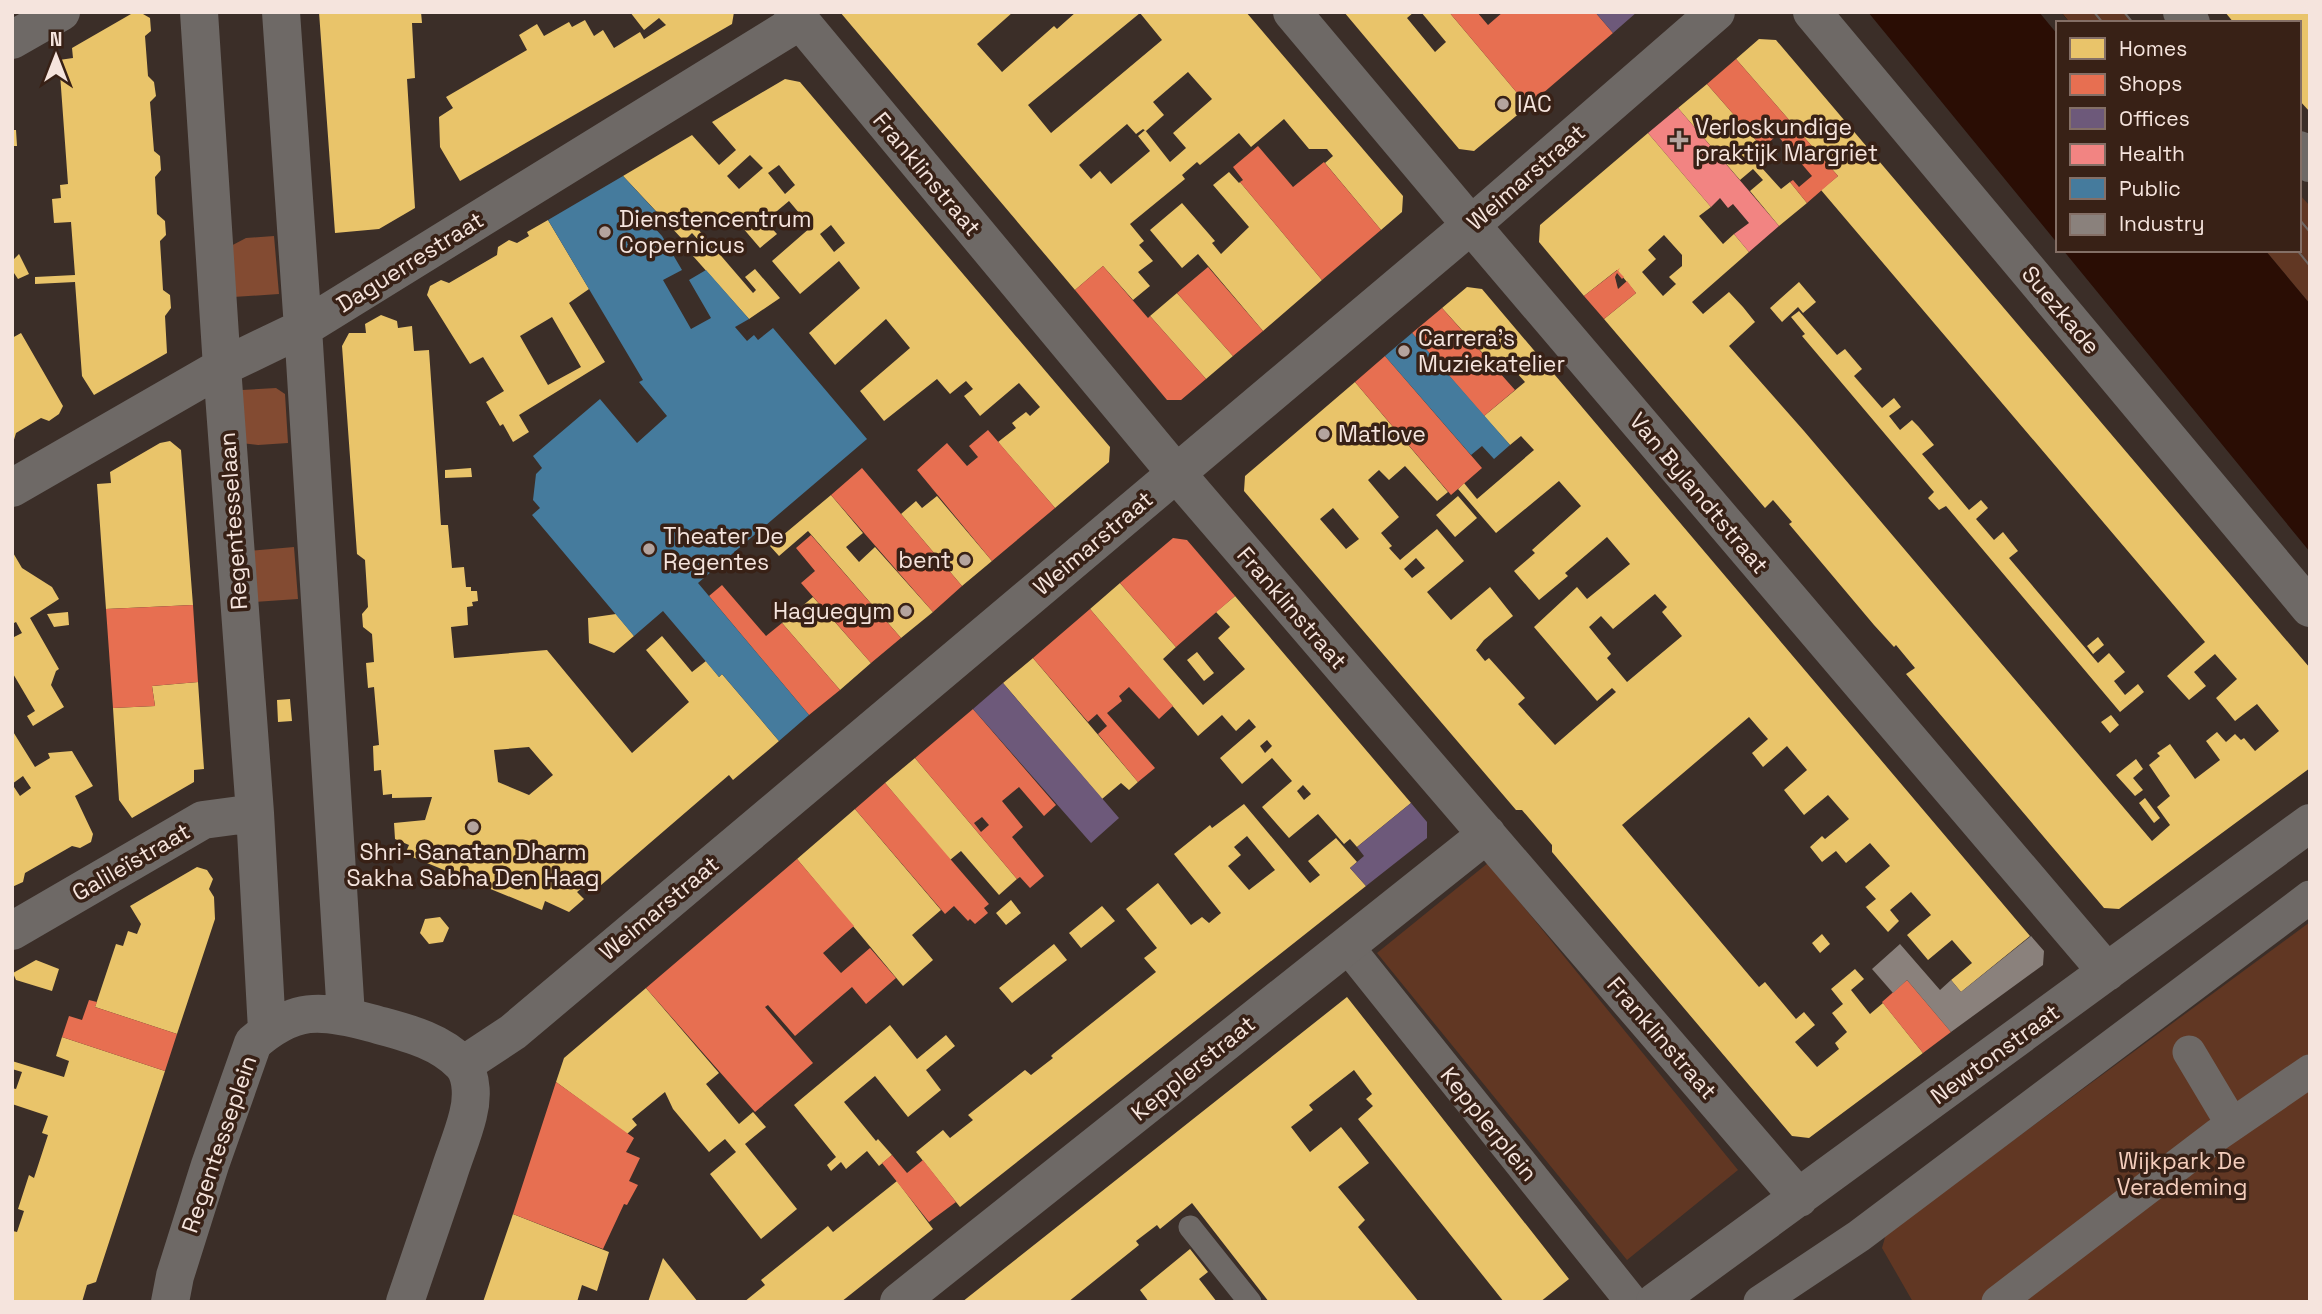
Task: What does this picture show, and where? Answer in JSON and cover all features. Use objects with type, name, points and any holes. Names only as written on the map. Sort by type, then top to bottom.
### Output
[{"type":"street","points":[[12,40],[61,12]]},
{"type":"street","name":"Regentesselaan","points":[[199,12],[222,367],[256,813],[267,1030]]},
{"type":"street","points":[[281,12],[346,1016]]},
{"type":"street","name":"Van Bylandtstraat","points":[[1292,12],[2107,972]]},
{"type":"street","name":"Weimarstraat","points":[[463,1065],[513,1031],[1471,225],[1716,12]]},
{"type":"street","name":"Suezkade","points":[[1812,12],[2310,608]]},
{"type":"street","name":"Daguerrestraat","points":[[12,488],[222,367],[303,328],[796,17]]},
{"type":"street","name":"Franklinstraat","points":[[796,17],[1176,473],[1799,1198]]},
{"type":"street","name":"Galileïstraat","points":[[12,931],[203,820],[256,813]]},
{"type":"street","name":"Newtonstraat","points":[[1677,1296],[1799,1198],[2310,823]]},
{"type":"street","name":"Kepplerstraat","points":[[899,1302],[1487,834]]},
{"type":"street","points":[[1760,1302],[1859,1236],[2310,897]]},
{"type":"street","name":"Kepplerplein","points":[[1346,946],[1632,1302]]},
{"type":"street","name":"Regentesseplein","points":[[170,1302],[175,1276],[210,1165],[253,1043],[267,1030],[288,1018],[311,1014],[346,1016],[418,1036],[443,1049],[463,1065]]},
{"type":"street","points":[[2189,1052],[2232,1124]]},
{"type":"street","points":[[405,1302],[469,1114],[469,1077],[463,1065]]},
{"type":"street","points":[[1998,1302],[2232,1124],[2310,1070]]},
{"type":"lane","points":[[1190,1227],[1250,1302]]},
{"type":"green space","points":[[2061,12],[2124,12],[2131,21],[2068,21]]},
{"type":"green space","points":[[2301,196],[2310,206],[2310,304],[2267,252],[2301,252]]},
{"type":"green space","points":[[1488,863],[1738,1170],[1627,1260],[1377,953]]},
{"type":"green space","name":"Wijkpark De Verademing","points":[[2310,922],[2310,1302],[1913,1302],[1882,1248],[1886,1234]]},
{"type":"shaded area","points":[[1868,12],[2061,12],[2068,21],[2056,21],[2056,242]]},
{"type":"shaded area","points":[[274,236],[279,294],[233,297],[227,248],[246,238]]},
{"type":"shaded area","points":[[2065,252],[2267,252],[2310,304],[2310,552]]},
{"type":"shaded area","points":[[276,388],[285,394],[288,443],[241,443],[242,390]]},
{"type":"shaded area","points":[[294,547],[298,599],[253,602],[248,551]]},
{"type":"pier","points":[[2039,12],[2061,12],[2068,21],[2056,21],[2056,33]]},
{"type":"building: Homes","points":[[319,12],[421,12],[422,23],[412,23],[415,78],[407,79],[415,208],[379,229],[335,233]]},
{"type":"building: Homes","points":[[630,12],[734,12],[732,24],[460,181],[440,147],[439,117],[453,108],[446,97],[527,50],[519,35],[537,24],[544,36],[569,22],[572,27],[585,20],[594,36],[603,30],[614,48],[640,32],[644,39],[666,25],[659,18],[644,30]]},
{"type":"building: Homes","points":[[840,12],[1013,12],[977,44],[1002,72],[1054,26],[1057,29],[1076,12],[1246,12],[1403,196],[1402,212],[1381,230],[1325,163],[1333,156],[1327,149],[1309,149],[1284,119],[1251,147],[1239,133],[1200,165],[1197,162],[1182,175],[1185,179],[1130,224],[1144,241],[1139,245],[1153,261],[1138,272],[1150,286],[1133,300],[1103,266],[1075,290]],"holes":[[[1140,13],[1162,40],[1051,133],[1028,105]],[[1188,72],[1212,99],[1173,133],[1186,148],[1170,162],[1146,131],[1164,115],[1153,102]],[[1127,124],[1136,134],[1145,130],[1138,136],[1150,151],[1111,184],[1100,171],[1091,179],[1079,165]]]},
{"type":"building: Homes","points":[[1344,12],[1414,12],[1407,18],[1435,52],[1446,42],[1421,12],[1449,12],[1528,106],[1474,151],[1459,149]]},
{"type":"building: Homes","points":[[2225,12],[2310,12],[2310,112],[2301,102],[2301,21],[2232,21]]},
{"type":"building: Homes","points":[[131,14],[143,14],[150,18],[151,31],[145,36],[148,76],[154,82],[156,96],[150,102],[154,151],[160,156],[161,170],[155,177],[157,214],[165,221],[166,235],[160,241],[163,290],[170,295],[171,308],[165,316],[167,353],[94,395],[82,376],[75,282],[35,284],[35,277],[75,275],[71,222],[54,223],[52,199],[61,198],[60,185],[68,184],[59,60],[73,58],[72,48]]},
{"type":"building: Homes","points":[[1759,39],[1776,40],[2310,668],[2310,768],[2119,909],[2104,908],[1906,674],[1915,668],[1896,645],[1894,647],[1874,625],[1789,524],[1792,522],[1773,500],[1765,508],[1604,319],[1636,293],[1617,270],[1584,296],[1539,242],[1540,225],[1648,133],[1711,207],[1699,216],[1723,244],[1734,234],[1749,252],[1692,302],[1703,314],[1729,292],[1743,307],[1755,322],[1729,346],[2152,841],[2170,825],[2157,807],[2170,796],[2149,765],[2160,756],[2157,753],[2170,744],[2195,779],[2220,760],[2206,741],[2217,732],[2226,742],[2235,734],[2241,740],[2244,738],[2255,751],[2279,731],[2257,704],[2235,721],[2216,698],[2237,679],[2215,654],[2194,672],[2206,686],[2189,700],[2167,676],[2205,642],[1821,190],[1838,176],[1736,59]],"holes":[[[1664,235],[1682,255],[1682,266],[1669,277],[1676,284],[1663,296],[1642,272],[1656,259],[1648,250]]]},
{"type":"building: Homes","points":[[785,79],[800,82],[1110,447],[1109,462],[1055,508],[998,442],[1016,428],[1012,423],[1026,412],[1030,416],[1040,407],[1019,383],[980,416],[964,396],[973,389],[966,381],[950,394],[937,379],[884,421],[860,391],[910,348],[886,319],[835,365],[809,333],[860,288],[839,261],[800,294],[772,261],[811,227],[789,201],[765,221],[777,234],[760,248],[730,213],[716,225],[709,218],[698,229],[753,293],[756,290],[745,277],[755,269],[780,298],[749,319],[693,256],[704,246],[692,233],[684,241],[623,176],[692,135],[719,165],[736,150],[712,122]],"holes":[[[750,155],[763,168],[739,189],[727,176]],[[779,165],[795,185],[785,194],[768,173]],[[831,225],[845,243],[834,252],[820,234]]]},
{"type":"building: Homes","points":[[1707,84],[1763,148],[1752,157],[1781,189],[1790,182],[1807,203],[1779,226],[1750,191],[1763,180],[1753,169],[1740,180],[1678,108]]},
{"type":"building: Homes","points":[[12,130],[16,130],[17,146],[12,146]]},
{"type":"building: Homes","points":[[1771,144],[1778,153],[1772,157],[1766,149]]},
{"type":"building: Homes","points":[[1229,172],[1322,280],[1263,331],[1198,254],[1182,268],[1150,230],[1182,203],[1215,241],[1212,243],[1221,254],[1249,227],[1213,185]]},
{"type":"building: Homes","points":[[548,220],[589,289],[569,303],[605,362],[519,415],[529,432],[513,442],[486,402],[504,391],[483,357],[470,364],[427,295],[430,286],[441,280],[449,283],[497,255],[498,247],[509,240],[517,243],[529,236],[527,232]],"holes":[[[552,317],[581,367],[548,385],[520,336]]]},
{"type":"building: Homes","points":[[19,254],[29,274],[18,279],[12,270],[12,261]]},
{"type":"building: Homes","points":[[1799,282],[1816,302],[1803,313],[1798,307],[1782,322],[1770,308]]},
{"type":"building: Homes","points":[[1467,287],[1482,289],[2030,936],[1961,992],[1951,980],[1972,963],[1952,940],[1928,960],[1907,935],[1931,915],[1911,892],[1890,910],[1899,921],[1888,932],[1866,907],[1876,899],[1865,887],[1890,866],[1870,843],[1846,863],[1836,851],[1822,862],[1810,847],[1822,836],[1825,839],[1849,819],[1828,795],[1804,815],[1784,790],[1807,770],[1787,746],[1763,767],[1752,753],[1768,739],[1749,717],[1622,825],[1759,987],[1765,982],[1796,1019],[1804,1012],[1815,1025],[1795,1042],[1817,1067],[1839,1049],[1835,1043],[1847,1032],[1832,1013],[1843,1004],[1831,989],[1855,969],[1864,979],[1851,990],[1870,1014],[1883,1003],[1923,1053],[1809,1138],[1792,1136],[1552,852],[1552,845],[1522,810],[1516,810],[1244,491],[1245,476],[1355,382],[1448,492],[1437,501],[1405,466],[1389,480],[1379,470],[1368,480],[1399,517],[1381,533],[1400,560],[1437,529],[1464,561],[1427,592],[1451,620],[1490,587],[1513,616],[1476,650],[1485,661],[1489,658],[1525,698],[1518,704],[1555,745],[1616,692],[1612,688],[1597,701],[1534,627],[1577,587],[1587,599],[1630,564],[1607,537],[1565,573],[1568,576],[1539,600],[1514,571],[1535,553],[1532,550],[1581,506],[1559,481],[1496,533],[1458,489],[1464,483],[1477,499],[1534,450],[1521,436],[1510,445],[1484,416],[1525,382],[1506,361],[1497,369],[1442,308]],"holes":[[[1333,508],[1359,539],[1346,549],[1320,519]],[[1416,558],[1425,568],[1412,578],[1404,569]],[[1655,594],[1667,607],[1662,612],[1682,636],[1627,682],[1607,658],[1611,654],[1589,627],[1601,616],[1613,629]]]},
{"type":"building: Homes","points":[[1177,293],[1233,356],[1206,379],[1150,316]]},
{"type":"building: Homes","points":[[1799,311],[1837,355],[1845,349],[1862,369],[1854,376],[1882,408],[1894,398],[1901,407],[1889,416],[1900,430],[1912,420],[1918,426],[1934,445],[1922,454],[1969,510],[1981,500],[1988,508],[1976,519],[1994,540],[2003,532],[2018,551],[2009,558],[2098,663],[2109,653],[2125,672],[2114,681],[2125,695],[2138,684],[2144,692],[2120,712],[1946,506],[1939,510],[1928,498],[1934,492],[1802,336],[1805,334],[1791,317]]},
{"type":"building: Homes","points":[[381,315],[397,321],[398,328],[412,326],[414,351],[429,350],[441,525],[448,525],[452,568],[464,567],[466,587],[477,591],[478,601],[467,607],[468,625],[451,627],[454,658],[547,650],[632,753],[689,702],[646,650],[662,636],[692,672],[706,661],[719,677],[722,674],[779,741],[733,780],[729,775],[600,886],[594,878],[577,892],[584,899],[569,912],[545,901],[542,910],[405,854],[409,845],[395,839],[394,823],[425,820],[432,797],[392,798],[392,794],[383,795],[381,770],[374,771],[373,746],[379,745],[374,687],[368,688],[366,663],[374,662],[372,634],[363,627],[362,614],[368,607],[365,560],[357,554],[342,346],[349,333],[366,333],[365,324]],"holes":[[[529,747],[553,775],[529,795],[498,782],[494,750]]]},
{"type":"building: Homes","points":[[21,333],[63,406],[59,414],[49,421],[41,418],[16,433],[13,443],[12,338]]},
{"type":"building: Homes","points":[[170,441],[181,450],[193,605],[106,609],[97,484],[111,483],[110,472],[160,443]]},
{"type":"building: Homes","points":[[471,468],[472,477],[445,478],[445,470]]},
{"type":"building: Homes","points":[[831,495],[863,533],[846,547],[859,562],[875,547],[933,612],[901,638],[808,531],[779,556],[770,546]]},
{"type":"building: Homes","points":[[937,496],[992,561],[962,586],[901,514],[916,501],[922,508]]},
{"type":"building: Homes","points":[[1458,496],[1477,518],[1455,537],[1436,515]]},
{"type":"building: Homes","points":[[12,551],[22,568],[52,587],[59,599],[30,618],[59,669],[51,685],[64,707],[33,726],[27,716],[35,711],[12,672],[12,638],[22,633],[16,622],[12,624]]},
{"type":"building: Homes","points":[[1120,583],[1176,647],[1163,659],[1203,705],[1245,669],[1218,638],[1230,627],[1216,612],[1235,596],[1411,803],[1357,847],[1350,839],[1344,844],[1318,814],[1289,838],[1262,807],[1292,781],[1272,758],[1242,784],[1220,758],[1256,727],[1249,719],[1236,731],[1222,715],[1198,736],[1090,609]],"holes":[[[1267,740],[1272,746],[1265,753],[1260,746]],[[1303,785],[1311,794],[1304,800],[1297,791]]]},
{"type":"building: Homes","points":[[813,597],[871,663],[840,690],[782,623]]},
{"type":"building: Homes","points":[[68,612],[69,625],[54,627],[47,614]]},
{"type":"building: Homes","points":[[616,614],[634,636],[614,653],[589,643],[588,618]]},
{"type":"building: Homes","points":[[2098,637],[2104,645],[2093,654],[2087,646]]},
{"type":"building: Homes","points":[[1197,652],[1214,673],[1204,681],[1187,660]]},
{"type":"building: Homes","points":[[1033,658],[1138,782],[1129,790],[1121,783],[1102,799],[1003,683]]},
{"type":"building: Homes","points":[[198,682],[204,769],[194,770],[194,782],[132,818],[119,800],[113,708],[155,706],[152,686]]},
{"type":"building: Homes","points":[[290,699],[292,721],[278,722],[277,700]]},
{"type":"building: Homes","points":[[2111,715],[2119,725],[2110,733],[2101,722]]},
{"type":"building: Homes","points":[[12,730],[35,767],[50,758],[48,753],[72,751],[93,786],[75,796],[93,834],[91,842],[80,848],[72,846],[25,873],[23,882],[12,887],[12,784]],"holes":[[[23,776],[31,788],[20,796],[12,784]]]},
{"type":"building: Homes","points":[[915,758],[1017,879],[999,895],[961,851],[950,860],[885,783]]},
{"type":"building: Homes","points":[[2136,759],[2143,769],[2133,778],[2143,790],[2135,796],[2116,775]]},
{"type":"building: Homes","points":[[2145,798],[2160,818],[2154,823],[2139,803]]},
{"type":"building: Homes","points":[[1244,804],[1310,883],[1320,875],[1308,861],[1336,838],[1357,862],[1350,868],[1366,886],[960,1207],[916,1152],[943,1130],[950,1138],[973,1120],[968,1115],[1025,1070],[1031,1075],[1053,1058],[1053,1054],[1156,972],[1144,958],[1157,948],[1126,909],[1158,883],[1191,925],[1202,917],[1209,923],[1221,913],[1174,854],[1210,825],[1212,828]],"holes":[[[1247,836],[1275,870],[1249,890],[1228,866],[1241,855],[1234,847]]]},
{"type":"building: Homes","points":[[855,809],[941,910],[912,935],[933,960],[903,986],[797,859]]},
{"type":"building: Homes","points":[[197,867],[207,870],[213,879],[209,889],[214,897],[215,919],[177,1034],[95,1007],[116,944],[123,946],[128,931],[137,934],[141,924],[130,906]]},
{"type":"building: Homes","points":[[1011,900],[1021,913],[1006,925],[996,913]]},
{"type":"building: Homes","points":[[1102,906],[1115,921],[1081,948],[1069,933]]},
{"type":"building: Homes","points":[[440,917],[449,928],[443,942],[429,944],[420,933],[425,919]]},
{"type":"building: Homes","points":[[1822,934],[1830,944],[1820,953],[1812,943]]},
{"type":"building: Homes","points":[[1054,944],[1067,960],[1012,1003],[999,988]]},
{"type":"building: Homes","points":[[36,960],[59,969],[52,991],[16,980],[13,973]]},
{"type":"building: Homes","points":[[646,988],[719,1073],[706,1084],[739,1124],[753,1112],[766,1127],[745,1144],[797,1209],[761,1239],[710,1174],[736,1152],[725,1139],[709,1152],[673,1109],[665,1092],[632,1119],[637,1125],[627,1134],[556,1082],[564,1058]]},
{"type":"building: Homes","points":[[1347,997],[1569,1279],[1540,1302],[1504,1302],[1358,1119],[1373,1106],[1366,1099],[1372,1094],[1354,1070],[1309,1105],[1313,1110],[1291,1127],[1310,1152],[1341,1127],[1369,1163],[1338,1187],[1365,1220],[1358,1227],[1419,1302],[1269,1302],[1192,1203],[1160,1229],[1157,1225],[1136,1241],[1139,1245],[1068,1302],[962,1302]]},
{"type":"building: Homes","points":[[890,1025],[917,1059],[946,1035],[955,1046],[926,1070],[941,1090],[908,1117],[875,1076],[844,1102],[876,1141],[878,1139],[892,1155],[879,1166],[867,1151],[846,1169],[841,1162],[831,1171],[827,1165],[836,1157],[794,1105]]},
{"type":"building: Homes","points":[[62,1037],[165,1071],[96,1282],[87,1285],[82,1302],[12,1302],[12,1235],[13,1231],[17,1232],[24,1211],[18,1209],[29,1175],[34,1178],[48,1135],[42,1133],[48,1116],[12,1104],[12,1088],[16,1089],[22,1072],[12,1069],[12,1061],[64,1077],[69,1061],[56,1056]]},
{"type":"building: Homes","points":[[897,1181],[933,1229],[841,1302],[744,1302],[765,1285],[761,1280],[828,1226],[833,1232]]},
{"type":"building: Homes","points":[[513,1214],[609,1252],[597,1291],[582,1285],[577,1302],[483,1302]]},
{"type":"building: Homes","points":[[1190,1249],[1208,1272],[1199,1279],[1217,1302],[1149,1302],[1140,1290]]},
{"type":"building: Homes","points":[[663,1258],[698,1302],[648,1302]]},
{"type":"building: Shops","points":[[1449,12],[1477,12],[1488,25],[1503,12],[1595,12],[1613,33],[1528,106]]},
{"type":"building: Shops","points":[[1736,59],[1838,176],[1807,203],[1790,182],[1793,180],[1799,187],[1812,176],[1777,135],[1763,148],[1707,84]]},
{"type":"building: Shops","points":[[1258,146],[1293,187],[1324,162],[1381,230],[1322,280],[1240,182],[1243,180],[1233,167]]},
{"type":"building: Shops","points":[[1103,266],[1206,379],[1181,400],[1167,400],[1075,290]]},
{"type":"building: Shops","points":[[1208,267],[1263,331],[1233,356],[1177,293]]},
{"type":"building: Shops","points":[[1620,268],[1618,271],[1624,277],[1622,279],[1617,273],[1615,277],[1618,289],[1627,281],[1636,293],[1604,319],[1584,296]]},
{"type":"building: Shops","points":[[1442,308],[1515,390],[1484,416],[1412,333]]},
{"type":"building: Shops","points":[[1385,356],[1482,468],[1451,495],[1355,382]]},
{"type":"building: Shops","points":[[988,430],[1055,508],[992,561],[917,470],[947,443],[967,466],[978,457],[969,446]]},
{"type":"building: Shops","points":[[862,468],[962,586],[933,612],[831,495]]},
{"type":"building: Shops","points":[[811,535],[901,638],[871,663],[801,583],[815,571],[796,548]]},
{"type":"building: Shops","points":[[1173,538],[1187,540],[1235,596],[1176,647],[1120,583]]},
{"type":"building: Shops","points":[[722,585],[766,636],[782,623],[840,690],[809,715],[709,596]]},
{"type":"building: Shops","points":[[193,605],[198,682],[152,686],[155,706],[113,708],[106,609]]},
{"type":"building: Shops","points":[[1090,609],[1173,706],[1159,719],[1129,687],[1119,696],[1122,701],[1107,713],[1155,768],[1138,782],[1098,734],[1107,726],[1097,714],[1088,722],[1033,658]]},
{"type":"building: Shops","points":[[973,709],[1056,805],[1044,816],[1019,787],[1002,801],[1023,827],[1012,837],[1044,876],[1030,888],[1020,877],[1017,879],[915,758]],"holes":[[[982,817],[989,825],[981,832],[974,823]]]},
{"type":"building: Shops","points":[[885,783],[989,904],[984,908],[988,913],[975,924],[970,919],[968,921],[954,906],[945,914],[855,809]]},
{"type":"building: Shops","points":[[797,859],[854,926],[823,953],[841,973],[870,948],[896,978],[866,1004],[852,987],[795,1036],[768,1005],[765,1007],[813,1063],[755,1112],[646,988]]},
{"type":"building: Shops","points":[[1907,980],[1951,1032],[1923,1053],[1882,1002]]},
{"type":"building: Shops","points":[[89,1000],[97,1002],[95,1007],[177,1034],[165,1071],[62,1037],[69,1016],[82,1020]]},
{"type":"building: Shops","points":[[556,1082],[634,1138],[626,1152],[640,1158],[629,1181],[638,1185],[627,1205],[624,1204],[603,1249],[513,1214]]},
{"type":"building: Shops","points":[[892,1155],[907,1173],[923,1160],[956,1202],[929,1222],[882,1163]]},
{"type":"building: Offices","points":[[1595,12],[1637,12],[1613,33]]},
{"type":"building: Offices","points":[[1003,683],[1119,818],[1091,843],[973,709]]},
{"type":"building: Offices","points":[[1411,803],[1427,822],[1427,838],[1366,886],[1350,868],[1364,856],[1357,847]]},
{"type":"building: Health","points":[[1678,108],[1779,226],[1749,252],[1734,234],[1749,223],[1733,204],[1728,208],[1720,198],[1711,207],[1648,133]]},
{"type":"building: Public","name":"Theater De Regentes","points":[[623,176],[662,218],[651,224],[662,236],[682,270],[663,280],[691,329],[711,318],[689,280],[706,270],[749,319],[735,327],[747,341],[754,335],[758,340],[773,328],[867,439],[698,583],[809,715],[779,741],[722,674],[719,677],[663,611],[634,636],[532,515],[540,508],[533,500],[536,474],[542,468],[533,456],[600,399],[637,443],[667,416],[639,382],[643,380],[548,220]]},
{"type":"building: Public","points":[[1412,333],[1510,445],[1494,459],[1482,446],[1471,455],[1385,356]]},
{"type":"building: Industry","points":[[2031,936],[2044,951],[2043,965],[1951,1032],[1907,980],[1893,993],[1872,969],[1900,944],[1940,990],[1951,980],[1961,992]]},
{"type":"tram line","points":[[2094,12],[2101,21]]},
{"type":"tram line","points":[[2124,12],[2131,21]]},
{"type":"tram line","points":[[2301,221],[2310,232]]},
{"type":"tram line","points":[[2299,252],[2310,266]]},
{"type":"place","name":"IAC","points":[[1503,104]]},
{"type":"place","name":"Verloskundige praktijk Margriet","points":[[1679,140]]},
{"type":"place","name":"Dienstencentrum Copernicus","points":[[605,232]]},
{"type":"place","name":"Carrera's Muziekatelier","points":[[1404,351]]},
{"type":"place","name":"Matlove","points":[[1324,434]]},
{"type":"place","name":"Theater De Regentes","points":[[649,549]]},
{"type":"place","name":"bent","points":[[965,560]]},
{"type":"place","name":"Haguegym","points":[[906,611]]},
{"type":"place","name":"Shri- Sanatan Dharm Sakha Sabha Den Haag","points":[[473,827]]}]
